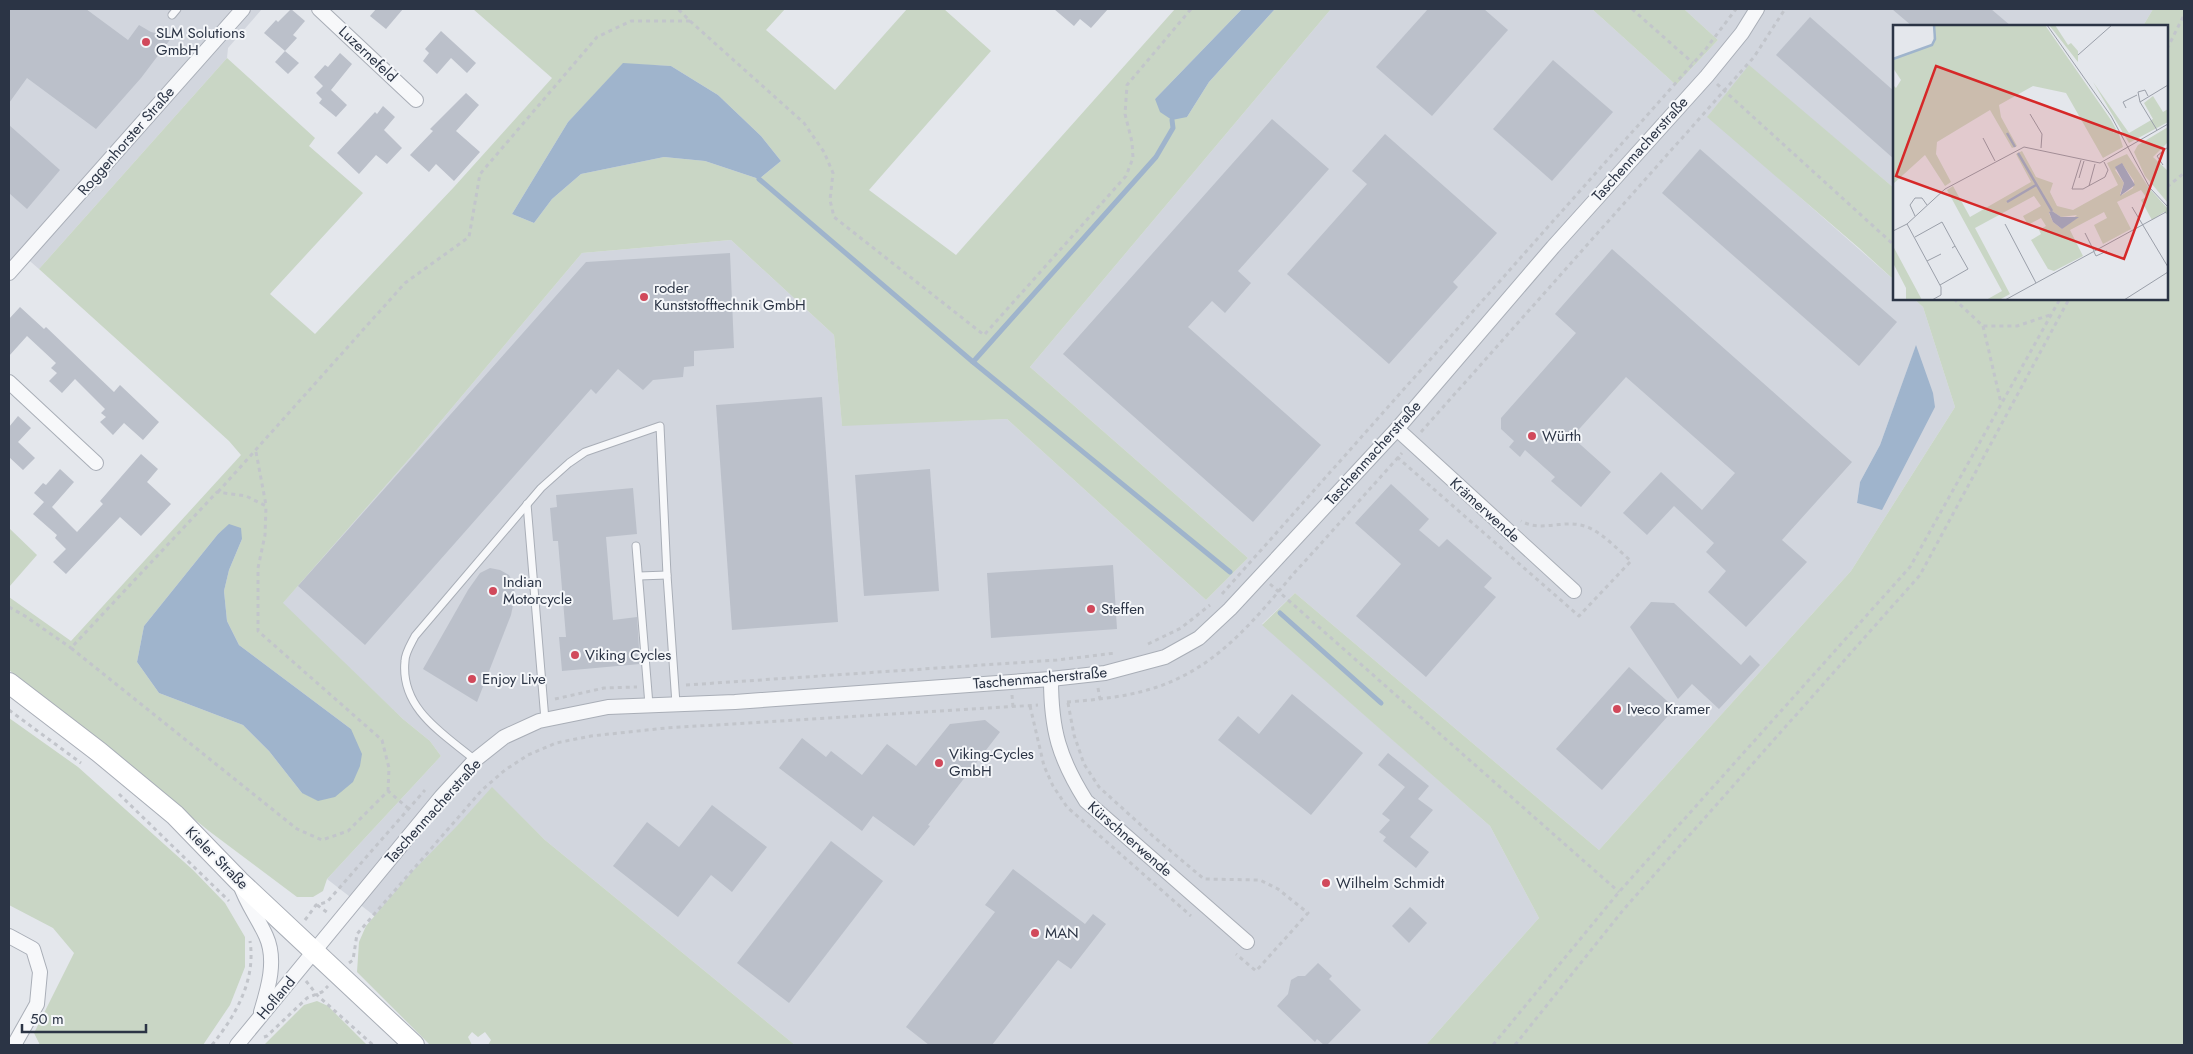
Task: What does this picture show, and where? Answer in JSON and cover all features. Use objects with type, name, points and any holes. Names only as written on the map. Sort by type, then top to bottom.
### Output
[{"type":"main road","name":"Kieler Straße","points":[[9,683],[99,752],[175,815],[239,881],[414,1045]]},
{"type":"street","name":"Roggenhorster Straße","points":[[9,273],[243,9]]},
{"type":"street","name":"Luzernefeld","points":[[319,9],[416,100]]},
{"type":"street","name":"Taschenmacherstraße","points":[[314,950],[421,819],[475,760],[504,738],[545,720],[608,707],[1051,679],[1105,673],[1166,657],[1199,638],[1230,609],[1397,429],[1553,247],[1707,76],[1742,33],[1756,9]]},
{"type":"street","points":[[9,382],[96,463]]},
{"type":"street","name":"Krämerwende","points":[[1397,429],[1574,591]]},
{"type":"street","name":"Kürschnerwende","points":[[1051,679],[1051,704],[1058,748],[1070,777],[1086,801],[1247,942]]},
{"type":"street","points":[[239,881],[245,901],[267,939],[270,954],[270,981],[259,1017]]},
{"type":"street","points":[[9,936],[33,949],[40,972],[37,1004],[14,1045]]},
{"type":"street","name":"Hofland","points":[[240,1042],[314,950]]},
{"type":"lane","points":[[475,760],[439,732],[415,707],[406,684],[404,660],[415,636],[527,504],[562,469],[585,452],[660,426],[667,575],[676,704]]},
{"type":"lane","points":[[527,504],[545,720]]},
{"type":"lane","points":[[636,546],[649,705]]},
{"type":"lane","points":[[638,576],[667,575]]},
{"type":"path","points":[[678,9],[804,123],[824,152],[833,173],[830,200],[834,218],[984,336],[1126,176],[1133,158],[1132,142],[1125,114],[1127,85],[1191,9]]},
{"type":"path","points":[[1632,9],[1893,244]]},
{"type":"path","points":[[1219,596],[1693,63],[1724,27],[1736,9]]},
{"type":"path","points":[[240,1042],[267,1036],[307,998],[322,992],[353,960],[357,934],[482,790],[505,770],[528,755],[556,743],[592,736],[666,728],[1051,704],[1100,699],[1147,690],[1181,677],[1208,661],[1247,627],[1724,91],[1754,57],[1785,9]]},
{"type":"path","points":[[2168,47],[2184,14]]},
{"type":"path","points":[[71,648],[256,452],[405,283],[469,237],[480,174],[597,37],[631,21],[690,21]]},
{"type":"path","points":[[2168,186],[2184,173]]},
{"type":"path","points":[[1955,300],[1983,326],[2001,403]]},
{"type":"path","points":[[1493,1045],[1619,892],[1910,567],[2059,300]]},
{"type":"path","points":[[1515,1045],[1624,909],[1920,575],[2068,300]]},
{"type":"path","points":[[1983,326],[2017,326],[2050,315]]},
{"type":"path","points":[[9,607],[71,648],[297,829],[322,840],[348,831],[388,791],[389,768],[382,740],[258,631],[258,568],[265,535],[266,506],[256,452]]},
{"type":"path","points":[[217,492],[246,496],[266,506]]},
{"type":"path","points":[[1260,576],[1619,892]]},
{"type":"path","points":[[1143,647],[1181,628],[1214,602]]},
{"type":"path","points":[[675,685],[1057,660],[1125,651]]},
{"type":"path","points":[[544,702],[604,688],[648,686]]},
{"type":"path","points":[[9,710],[88,768]]},
{"type":"path","points":[[295,933],[316,905],[327,902],[429,786]]},
{"type":"path","points":[[388,791],[421,819]]},
{"type":"path","points":[[118,793],[213,883],[235,907]]},
{"type":"path","points":[[212,1045],[228,1026],[249,979],[252,956],[249,933]]},
{"type":"path","points":[[316,995],[373,1045]]},
{"type":"shaded area","points":[[9,9],[262,9],[228,48],[227,58],[39,269],[24,256],[9,273]]},
{"type":"shaded area","points":[[1331,9],[1592,9],[1676,85],[1718,40],[1684,9],[2153,9],[2144,25],[1893,25],[1893,187],[1749,66],[1708,116],[1893,279],[1893,300],[1915,300],[1923,307],[1955,407],[1851,571],[1599,850],[1295,593],[1262,624],[1490,826],[1539,918],[1426,1045],[795,1045],[545,840],[492,788],[376,917],[327,879],[441,756],[430,741],[403,719],[282,604],[409,459],[582,253],[731,240],[834,335],[842,425],[1007,419],[1206,600],[1248,558],[1030,367]],"holes":[[[1916,346],[1882,509],[1857,503],[1860,482],[1880,445]]]},
{"type":"green space","points":[[473,9],[785,9],[766,30],[835,90],[907,9],[944,9],[991,51],[869,190],[956,255],[1175,9],[1242,9],[1155,99],[1187,117],[1209,82],[1275,9],[1331,9],[1030,367],[1248,558],[1206,600],[1007,419],[842,426],[834,335],[731,240],[582,253],[409,459],[283,603],[403,719],[430,741],[441,756],[327,879],[323,891],[313,897],[297,897],[209,831],[9,670],[9,597],[71,641],[241,455],[229,441],[39,269],[227,58],[315,138],[309,146],[363,193],[270,294],[315,334],[454,187],[552,78]],"holes":[[[623,64],[671,66],[718,95],[761,136],[781,161],[759,179],[705,161],[664,157],[581,174],[552,199],[534,223],[512,214],[568,122]],[[229,525],[242,539],[229,570],[224,591],[227,621],[239,645],[351,729],[302,793],[269,751],[243,725],[159,693],[137,662],[144,626],[218,534]]]},
{"type":"green space","points":[[1592,9],[1684,9],[1718,40],[1676,85]]},
{"type":"green space","points":[[2153,9],[2184,9],[2184,1045],[1426,1045],[1539,918],[1490,826],[1262,625],[1295,593],[1599,850],[1851,571],[1955,407],[1923,307],[1915,300],[2168,300],[2168,25],[2144,25]]},
{"type":"green space","points":[[1749,65],[1893,187],[1893,279],[1859,248],[1707,117]]},
{"type":"green space","points":[[9,528],[37,555],[9,587]]},
{"type":"green space","points":[[9,718],[78,767],[193,870],[225,903],[245,937],[245,967],[230,1005],[203,1045],[40,1045],[34,1033],[74,953],[53,928],[9,905]]},
{"type":"green space","points":[[492,787],[545,840],[795,1045],[488,1045],[491,1040],[485,1032],[478,1037],[472,1032],[468,1037],[472,1045],[430,1045],[357,972],[359,942],[366,926],[413,871]]},
{"type":"green space","points":[[317,1001],[328,1006],[367,1045],[264,1045],[304,1005]]},
{"type":"water","points":[[1242,9],[1275,9],[1209,82],[1187,117],[1172,120],[1160,112],[1155,99]]},
{"type":"water","points":[[623,63],[671,66],[718,95],[761,136],[781,161],[759,179],[705,161],[664,157],[581,174],[552,199],[534,223],[512,214],[568,122]]},
{"type":"water","points":[[1916,345],[1933,393],[1935,407],[1882,510],[1857,503],[1860,482],[1880,445]]},
{"type":"water","points":[[229,524],[241,528],[242,539],[229,570],[224,591],[227,621],[239,645],[351,729],[362,754],[360,766],[353,782],[335,797],[318,801],[302,793],[269,751],[243,725],[159,693],[137,662],[144,626],[218,534]]},
{"type":"building","points":[[9,9],[86,9],[128,40],[139,25],[151,32],[172,37],[141,78],[96,129],[27,78],[9,103]]},
{"type":"building","points":[[291,9],[305,21],[293,35],[297,38],[285,51],[264,33],[276,20],[278,22]]},
{"type":"building","points":[[376,9],[403,9],[386,29],[370,16]]},
{"type":"building","points":[[1054,9],[1108,9],[1091,28],[1080,19],[1074,26]]},
{"type":"building","points":[[1428,9],[1484,9],[1508,30],[1432,116],[1376,67]]},
{"type":"building","points":[[1892,9],[1991,9],[2010,25],[1911,25]]},
{"type":"building","points":[[1810,17],[1893,90],[1893,158],[1776,55]]},
{"type":"building","points":[[441,31],[476,63],[467,73],[451,58],[437,74],[423,61],[429,53],[425,49]]},
{"type":"building","points":[[285,51],[299,63],[288,74],[275,62]]},
{"type":"building","points":[[340,53],[352,64],[331,90],[347,105],[336,117],[319,103],[322,99],[316,93],[323,86],[314,77],[325,65],[328,67]]},
{"type":"building","points":[[1553,60],[1613,112],[1552,181],[1493,129]]},
{"type":"building","points":[[466,93],[479,105],[456,131],[480,152],[454,181],[436,164],[429,172],[410,155],[433,131],[430,129]]},
{"type":"building","points":[[383,106],[395,117],[384,130],[402,148],[387,164],[376,155],[359,174],[337,153],[375,112],[377,114]]},
{"type":"building","points":[[1272,119],[1329,169],[1238,271],[1251,283],[1225,313],[1212,301],[1188,327],[1321,445],[1253,522],[1063,354]]},
{"type":"building","points":[[9,125],[60,170],[27,209],[9,193]]},
{"type":"building","points":[[1385,134],[1497,233],[1453,282],[1458,287],[1389,364],[1287,274],[1367,184],[1352,171]]},
{"type":"building","points":[[1700,149],[1897,322],[1859,366],[1662,193]]},
{"type":"building","points":[[1612,249],[1852,462],[1782,540],[1807,562],[1746,627],[1708,592],[1726,571],[1706,552],[1714,543],[1674,506],[1647,535],[1623,513],[1661,472],[1702,510],[1735,473],[1626,377],[1572,437],[1611,472],[1581,507],[1551,481],[1555,477],[1525,450],[1520,457],[1509,447],[1514,441],[1501,429],[1501,418],[1576,333],[1555,314]]},
{"type":"building","points":[[730,253],[734,348],[694,351],[694,366],[684,367],[683,377],[653,380],[643,390],[618,369],[596,394],[591,389],[365,645],[298,586],[586,262]]},
{"type":"building","points":[[20,307],[44,329],[46,327],[114,392],[120,385],[159,422],[143,440],[124,423],[113,435],[100,422],[106,417],[101,413],[105,409],[75,379],[62,393],[49,381],[57,373],[51,368],[56,363],[27,336],[9,356],[9,319]]},
{"type":"building","points":[[822,397],[838,622],[732,630],[716,405]]},
{"type":"building","points":[[18,416],[31,428],[18,442],[35,458],[23,470],[9,457],[9,427]]},
{"type":"building","points":[[141,454],[158,469],[147,482],[171,504],[141,536],[120,517],[66,574],[53,562],[66,549],[55,538],[57,535],[33,514],[44,502],[34,493],[43,483],[46,485],[60,469],[74,482],[52,507],[77,532],[103,504],[100,501]]},
{"type":"building","points":[[930,469],[939,591],[864,596],[855,475]]},
{"type":"building","points":[[1391,484],[1429,519],[1419,530],[1439,547],[1447,539],[1492,578],[1484,587],[1496,597],[1426,677],[1356,616],[1401,564],[1355,523]]},
{"type":"building","points":[[633,488],[637,534],[606,537],[613,620],[637,617],[640,664],[562,671],[559,637],[566,637],[558,541],[553,541],[550,508],[557,507],[556,495]]},
{"type":"building","points":[[1113,565],[1117,629],[991,638],[987,573]]},
{"type":"building","points":[[490,568],[500,570],[509,575],[514,585],[515,596],[511,615],[477,702],[423,669],[468,590],[480,573]]},
{"type":"building","points":[[1651,602],[1674,603],[1741,665],[1750,655],[1760,665],[1719,709],[1692,684],[1678,699],[1630,627]]},
{"type":"building","points":[[1629,667],[1675,708],[1602,790],[1556,749]]},
{"type":"building","points":[[1292,694],[1363,753],[1311,815],[1218,740],[1238,716],[1259,734]]},
{"type":"building","points":[[985,720],[1000,732],[914,846],[873,816],[862,831],[779,768],[802,738],[826,757],[831,751],[862,775],[887,744],[916,766],[950,724]]},
{"type":"building","points":[[1388,753],[1429,786],[1418,799],[1433,810],[1410,837],[1429,852],[1416,868],[1383,841],[1386,837],[1379,832],[1390,820],[1382,814],[1405,787],[1378,765]]},
{"type":"building","points":[[712,805],[767,847],[732,892],[711,875],[678,917],[613,866],[647,822],[679,847]]},
{"type":"building","points":[[831,841],[883,881],[789,1003],[737,963]]},
{"type":"building","points":[[1013,869],[1085,924],[1093,914],[1106,924],[1071,969],[1058,960],[992,1045],[929,1045],[906,1027],[995,912],[985,905]]},
{"type":"building","points":[[1410,907],[1427,923],[1409,943],[1392,926]]},
{"type":"building","points":[[1318,963],[1332,976],[1329,979],[1361,1010],[1327,1045],[1324,1045],[1317,1039],[1315,1042],[1277,1006],[1288,994],[1291,980],[1298,976],[1305,976]]},
{"type":"waterway","points":[[973,362],[1156,157],[1173,128],[1172,120]]},
{"type":"waterway","points":[[759,179],[973,362],[1230,572]]},
{"type":"waterway","points":[[1280,613],[1381,703]]},
{"type":"place","name":"SLM Solutions GmbH","points":[[146,42]]},
{"type":"place","name":"roder Kunststofftechnik GmbH","points":[[644,297]]},
{"type":"place","name":"Würth","points":[[1532,436]]},
{"type":"place","name":"Indian Motorcycle","points":[[493,591]]},
{"type":"place","name":"Steffen","points":[[1091,609]]},
{"type":"place","name":"Viking Cycles","points":[[575,655]]},
{"type":"place","name":"Enjoy Live","points":[[472,679]]},
{"type":"place","name":"Iveco Kramer","points":[[1617,709]]},
{"type":"place","name":"Viking-Cycles GmbH","points":[[939,763]]},
{"type":"place","name":"Wilhelm Schmidt","points":[[1326,883]]},
{"type":"place","name":"MAN","points":[[1035,933]]}]
